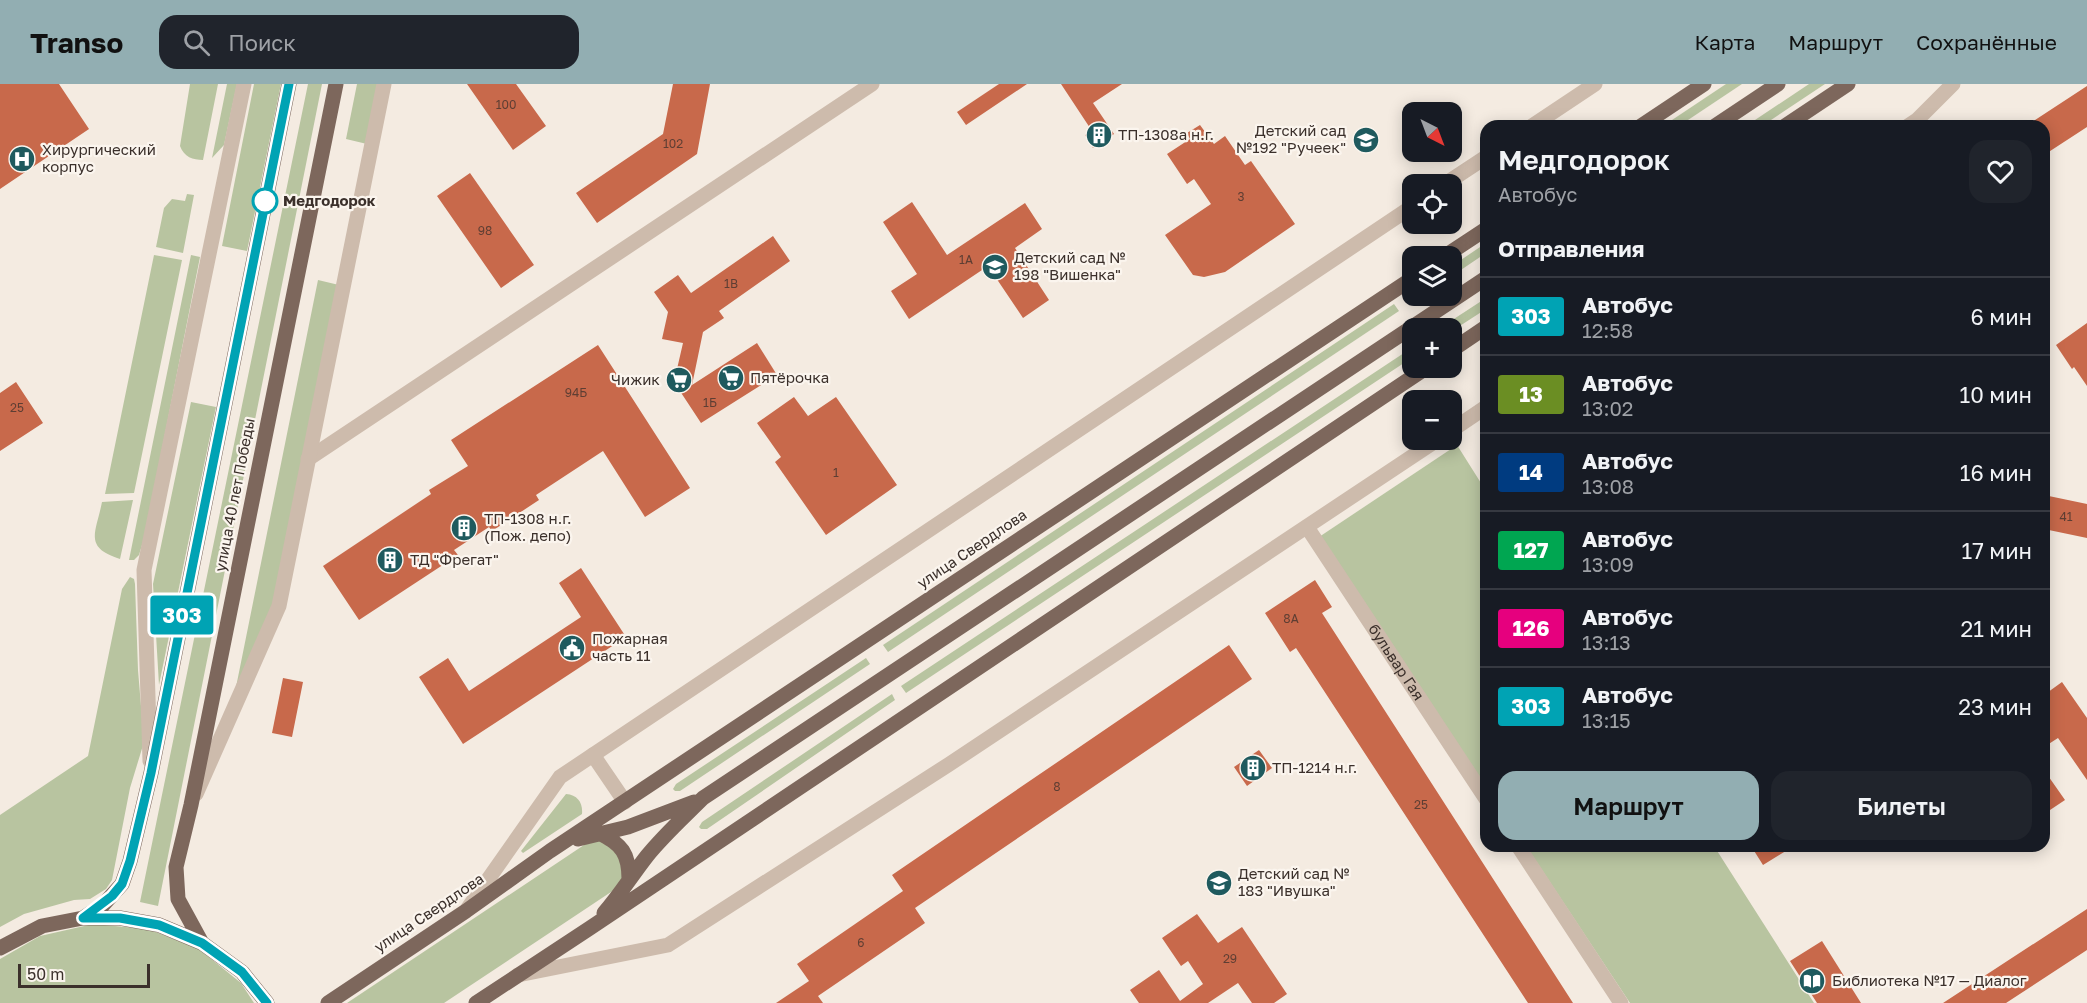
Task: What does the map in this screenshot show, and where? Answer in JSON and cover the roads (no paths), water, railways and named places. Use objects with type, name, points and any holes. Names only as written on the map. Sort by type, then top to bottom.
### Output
[{"type":"main road","name":"улица 40 лет Победы","points":[[83,918],[108,900],[122,884],[130,861],[151,773],[289,84]]},
{"type":"main road","name":"улица 40 лет Победы","points":[[202,943],[178,899],[176,867],[192,805],[336,84]]},
{"type":"main road","points":[[1650,120],[1704,84]]},
{"type":"main road","points":[[1724,120],[1778,84]]},
{"type":"main road","points":[[1794,120],[1848,84]]},
{"type":"main road","points":[[1460,246],[1480,233]]},
{"type":"main road","name":"улица Свердлова","points":[[590,928],[622,893],[630,879],[670,831],[703,798],[1480,282]]},
{"type":"main road","name":"улица Свердлова","points":[[328,1003],[550,851],[1402,285]]},
{"type":"main road","points":[[1462,343],[1480,331]]},
{"type":"main road","name":"улица Свердлова","points":[[476,1003],[1411,378]]},
{"type":"main road","name":"улица Свердлова","points":[[550,851],[584,836],[628,827],[703,798]]},
{"type":"main road","points":[[599,833],[612,839],[624,851],[630,863],[630,879]]},
{"type":"main road","points":[[0,948],[42,926],[83,918],[120,918],[159,925],[202,943],[242,972],[267,1003]]},
{"type":"street","points":[[151,773],[144,570],[244,84]]},
{"type":"street","points":[[192,805],[279,606],[384,84]]},
{"type":"street","points":[[308,459],[872,84]]},
{"type":"street","points":[[1541,120],[1595,84]]},
{"type":"street","points":[[1916,120],[1953,84]]},
{"type":"street","points":[[1460,174],[1480,161]]},
{"type":"street","points":[[466,910],[560,777],[1402,213]]},
{"type":"street","points":[[1462,423],[1480,411]]},
{"type":"street","points":[[518,975],[668,945],[948,765],[1422,450]]},
{"type":"street","name":"бульвар Гая","points":[[1306,526],[1480,790]]},
{"type":"street","points":[[593,755],[625,802]]},
{"type":"street","points":[[1522,852],[1622,1003]]},
{"type":"place","name":"ТП-1308а н.г.","points":[[1099,135]]},
{"type":"place","name":"Детский сад №192 \"Ручеек\"","points":[[1366,140]]},
{"type":"place","name":"Хирургический корпус","points":[[22,159]]},
{"type":"place","name":"Медгодорок","points":[[265,201]]},
{"type":"place","name":"Детский сад № 198 \"Вишенка\"","points":[[995,267]]},
{"type":"place","name":"Пятёрочка","points":[[731,378]]},
{"type":"place","name":"Чижик","points":[[679,380]]},
{"type":"place","name":"ТП-1308 н.г. (Пож. депо)","points":[[464,528]]},
{"type":"place","name":"ТД \"Фрегат\"","points":[[390,560]]},
{"type":"place","name":"Пожарная часть 11","points":[[572,648]]},
{"type":"place","name":"ТП-1214 н.г.","points":[[1253,768]]},
{"type":"place","name":"Детский сад № 183 \"Ивушка\"","points":[[1219,883]]},
{"type":"place","name":"Библиотека №17 — Диалог","points":[[1812,981]]}]
